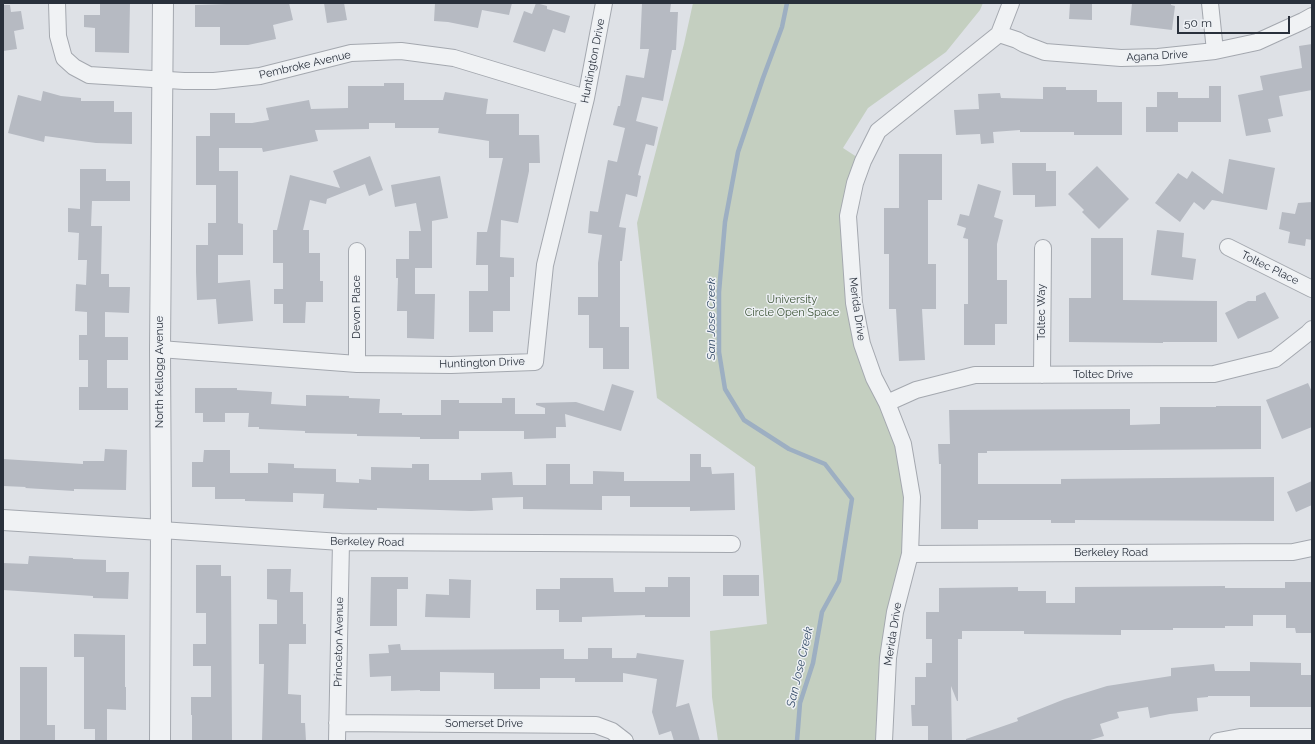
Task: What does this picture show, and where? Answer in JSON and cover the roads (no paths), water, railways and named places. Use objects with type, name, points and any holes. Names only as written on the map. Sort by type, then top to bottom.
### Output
[{"type":"street","name":"Pembroke Avenue","points":[[57,3],[58,36],[64,58],[74,67],[89,75],[184,82],[214,81],[260,76],[351,53],[401,51],[454,58],[586,98]]},
{"type":"street","name":"North Kellogg Avenue","points":[[160,741],[160,349],[163,3]]},
{"type":"street","name":"Huntington Drive","points":[[160,349],[357,364],[450,365],[535,362],[545,265],[586,98],[604,3]]},
{"type":"street","points":[[999,34],[1010,3]]},
{"type":"street","points":[[1210,3],[1215,51]]},
{"type":"street","name":"Agana Drive","points":[[999,34],[1045,52],[1121,58],[1158,57],[1215,51],[1256,42],[1312,16]]},
{"type":"street","name":"Merida Drive","points":[[884,741],[888,658],[895,612],[910,554],[912,497],[903,444],[887,403],[874,378],[862,344],[854,303],[848,216],[855,183],[863,161],[878,131],[999,34]]},
{"type":"street","name":"Toltec Place","points":[[1228,247],[1312,289]]},
{"type":"street","name":"Toltec Way","points":[[1042,248],[1042,375]]},
{"type":"street","name":"Devon Place","points":[[357,251],[357,364]]},
{"type":"street","name":"Toltec Drive","points":[[887,403],[916,390],[975,375],[1214,374],[1275,359],[1312,329]]},
{"type":"street","name":"Berkeley Road","points":[[3,520],[340,542],[732,544]]},
{"type":"street","name":"Princeton Avenue","points":[[337,741],[340,542]]},
{"type":"street","name":"Berkeley Road","points":[[910,554],[1293,552],[1312,548]]},
{"type":"street","name":"Somerset Drive","points":[[337,723],[596,725],[612,731],[625,741]]},
{"type":"street","points":[[1218,741],[1240,737],[1312,737]]},
{"type":"waterway","name":"San Jose Creek","points":[[787,3],[782,27],[738,152],[725,222],[719,292],[719,352],[725,389],[744,420],[789,449],[825,464],[852,499],[839,581],[822,612],[813,663],[800,703],[797,741]]},
{"type":"park label","name":"University Circle Open Space","points":[[792,306]]}]
